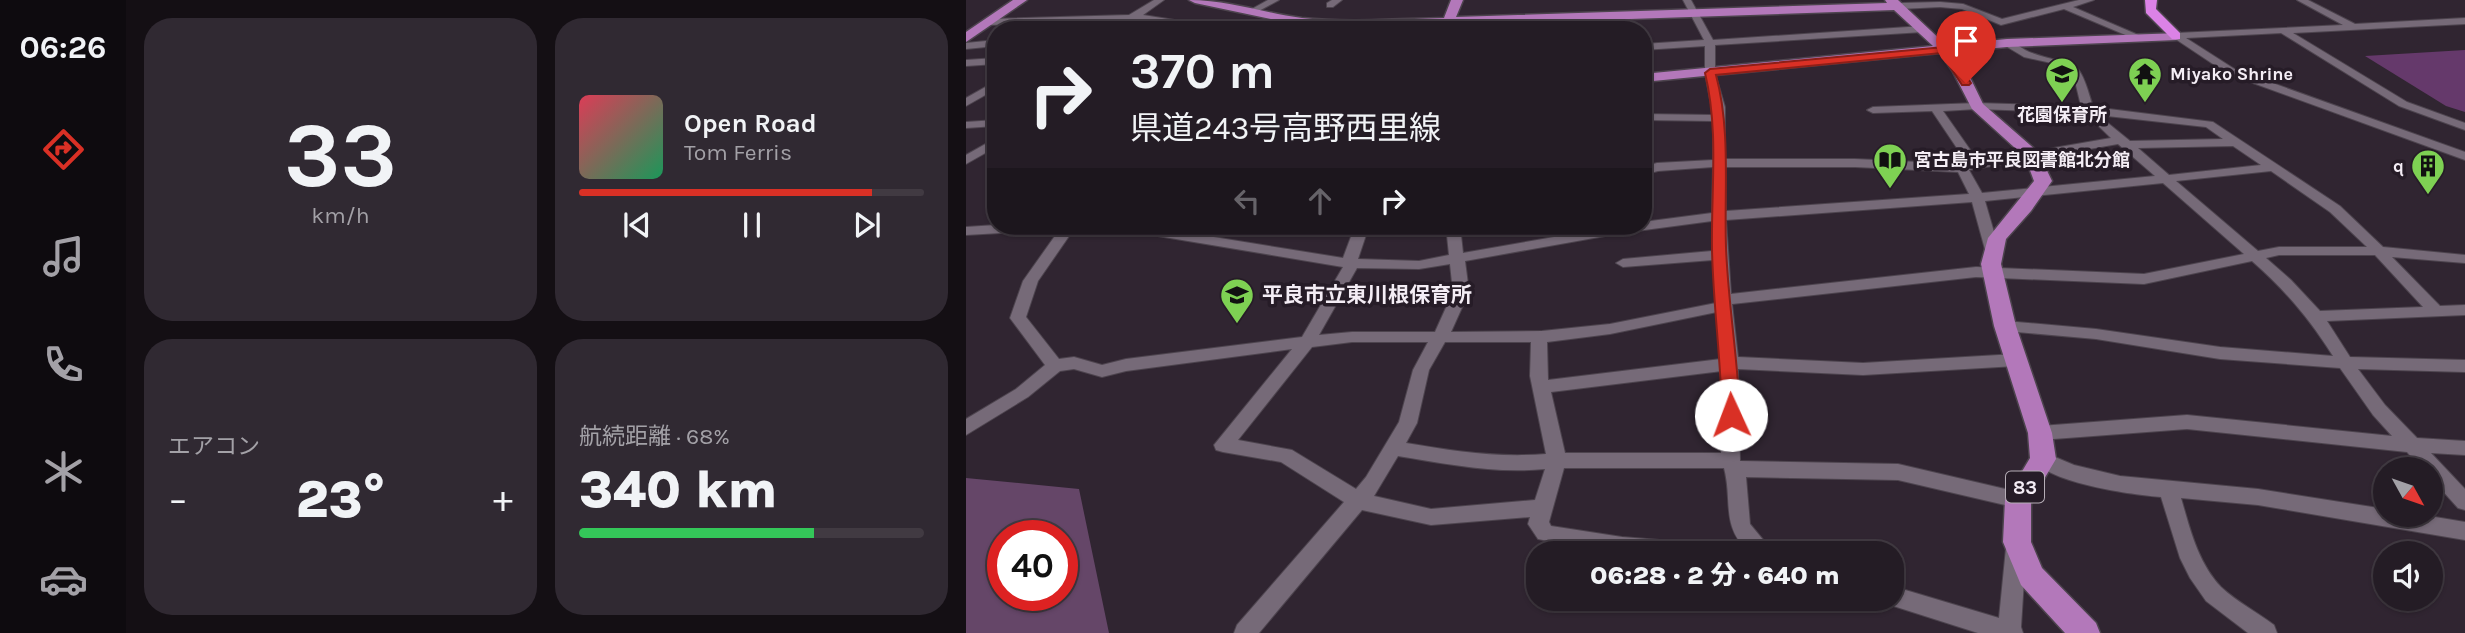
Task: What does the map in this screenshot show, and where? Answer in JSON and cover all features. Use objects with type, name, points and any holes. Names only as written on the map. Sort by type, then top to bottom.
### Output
[{"type":"highway","points":[[2151,0],[2150,10],[2176,36]]},
{"type":"main road","points":[[990,21],[1021,0]]},
{"type":"main road","points":[[1195,0],[1299,21]]},
{"type":"main road","points":[[1448,21],[1457,0]]},
{"type":"main road","points":[[1507,21],[1691,6],[1895,3],[1944,50],[1959,71],[1977,106],[2032,155],[2043,181],[1997,238],[1992,272],[2005,326],[2041,446]]},
{"type":"main road","points":[[966,37],[987,23]]},
{"type":"main road","points":[[1652,77],[2007,43],[2176,36]]},
{"type":"main road","name":"83","points":[[2041,446],[2018,500],[2017,542],[2031,576],[2085,633]]},
{"type":"street","points":[[1126,21],[1160,0]]},
{"type":"street","points":[[1254,10],[1275,0]]},
{"type":"street","points":[[1895,3],[1962,2],[2001,22],[2090,0]]},
{"type":"street","points":[[2301,0],[2353,27]]},
{"type":"street","points":[[1691,6],[1710,43],[1710,73],[1719,107],[1720,255],[1730,364],[1733,465],[1737,507],[1743,532],[1752,541]]},
{"type":"street","points":[[2064,6],[2138,37]]},
{"type":"street","points":[[1018,21],[1132,17],[1164,21]]},
{"type":"street","points":[[2176,36],[2465,21]]},
{"type":"street","points":[[1652,46],[1923,29]]},
{"type":"street","points":[[2284,31],[2403,104],[2465,127]]},
{"type":"street","points":[[2176,36],[2232,72],[2465,156]]},
{"type":"street","points":[[2007,43],[2028,55],[2059,62],[2079,75],[2088,110],[2286,283],[2316,316],[2358,383],[2410,445],[2465,502]]},
{"type":"street","points":[[966,46],[987,44]]},
{"type":"street","points":[[966,64],[987,62]]},
{"type":"street","points":[[966,103],[987,90]]},
{"type":"street","points":[[1872,110],[1977,106],[2088,110],[2209,124],[2335,209],[2434,309]]},
{"type":"street","points":[[1936,108],[1976,167]]},
{"type":"street","points":[[1652,117],[1719,118]]},
{"type":"street","points":[[966,125],[987,123]]},
{"type":"street","points":[[1652,168],[1720,163],[1856,163],[1962,168],[2032,155],[2123,143],[2237,142]]},
{"type":"street","points":[[966,151],[987,146]]},
{"type":"street","points":[[966,160],[987,148]]},
{"type":"street","points":[[1652,225],[1719,216],[2035,193],[2274,167]]},
{"type":"street","points":[[1962,168],[1977,196],[1993,253]]},
{"type":"street","points":[[966,231],[987,229]]},
{"type":"street","points":[[1055,366],[1018,318],[1021,299],[1039,265],[1062,235]]},
{"type":"street","points":[[1178,235],[1351,263],[1419,265],[1589,235]]},
{"type":"street","points":[[1359,235],[1351,263],[1308,341],[1223,445],[1285,455],[1359,501],[1431,517],[1543,508]]},
{"type":"street","points":[[1245,633],[1359,501],[1395,448],[1408,423],[1420,370],[1458,303],[1461,292],[1454,235]]},
{"type":"street","points":[[966,428],[1022,393],[1055,366],[1074,363],[1102,372],[1126,365],[1308,341],[1439,336],[1539,337],[1610,329],[1724,303],[1861,283],[1992,272],[2050,277],[2144,279],[2279,251],[2378,251],[2465,259]]},
{"type":"street","points":[[1623,263],[1720,255]]},
{"type":"street","points":[[2316,316],[2374,315],[2434,309],[2458,310],[2465,322]]},
{"type":"street","points":[[2005,326],[2096,334],[2220,353],[2345,363],[2465,366]]},
{"type":"street","points":[[1539,337],[1539,376],[1558,460],[1538,524],[1545,533],[1592,541]]},
{"type":"street","points":[[1542,387],[1730,364],[1863,369],[2016,360]]},
{"type":"street","points":[[2041,446],[2187,422],[2410,445],[2465,448]]},
{"type":"street","points":[[2041,446],[2064,471],[2084,478],[2169,490],[2255,497],[2465,531]]},
{"type":"street","points":[[1395,448],[1477,462],[1518,464],[1558,460],[1898,472],[2018,500]]},
{"type":"street","points":[[2169,490],[2187,548],[2204,580],[2214,594],[2266,633]]},
{"type":"street","points":[[1904,600],[2010,633],[2017,542]]},
{"type":"shaded area","points":[[2465,50],[2465,112],[2446,106],[2365,56]]},
{"type":"shaded area","points":[[966,478],[1079,489],[1109,633],[966,633]]},
{"type":"place","name":"花園保育所","points":[[2062,104]]},
{"type":"place","name":"Miyako Shrine","points":[[2145,104]]},
{"type":"place","name":"宮古島市平良図書館北分館","points":[[1890,190]]},
{"type":"place","name":"q","points":[[2428,196]]},
{"type":"place","name":"平良市立東川根保育所","points":[[1237,325]]},
{"type":"route","points":[[1731,415],[1730,364],[1719,250],[1719,107],[1710,73],[1944,50],[1966,83]]}]
